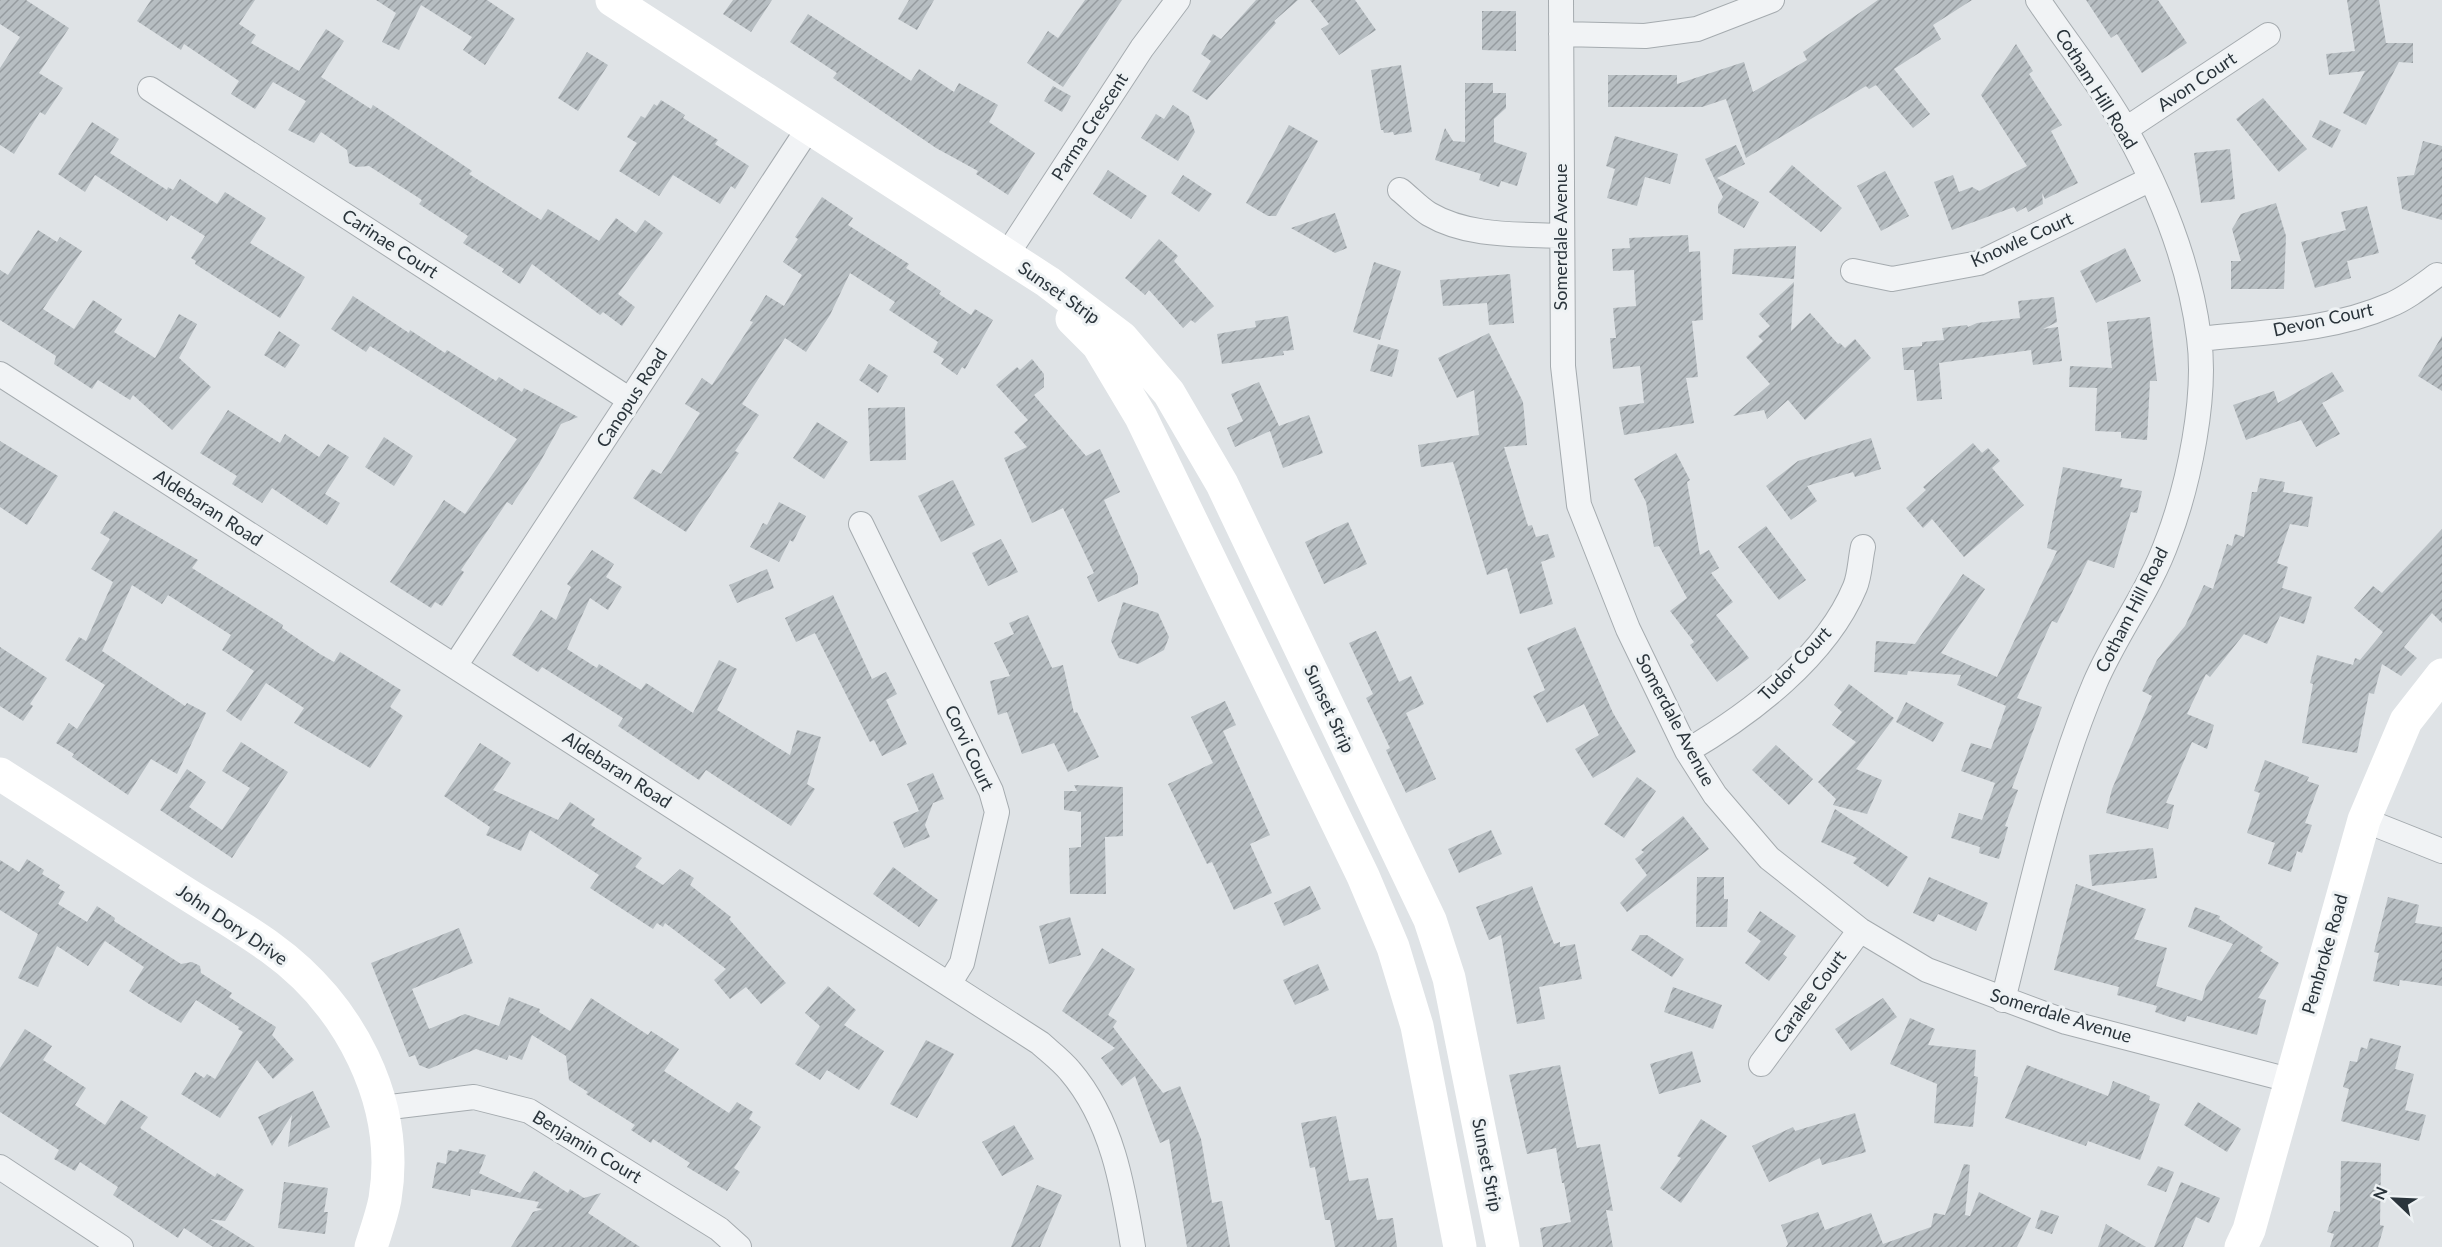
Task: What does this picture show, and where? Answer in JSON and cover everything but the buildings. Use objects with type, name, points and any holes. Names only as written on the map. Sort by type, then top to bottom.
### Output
[{"type":"street","name":"Sunset Strip","points":[[612,0],[808,129],[1048,282],[1122,338],[1169,393],[1222,484],[1430,920],[1449,978],[1503,1247]]},
{"type":"street","name":"Somerdale Avenue","points":[[1561,0],[1563,366],[1579,505],[1628,629],[1687,751],[1715,795],[1769,858],[1860,930],[1927,970],[2066,1022],[2289,1080]]},
{"type":"street","points":[[1561,34],[1645,36],[1687,30],[1741,14],[1772,0]]},
{"type":"street","name":"Cotham Hill Road","points":[[2003,1000],[2060,780],[2095,683],[2149,582],[2182,501],[2191,457],[2199,390],[2200,339],[2188,284],[2171,224],[2126,129],[2038,0]]},
{"type":"street","name":"Parma Crescent","points":[[1006,256],[1174,1]]},
{"type":"street","name":"Avon Court","points":[[2126,129],[2268,35]]},
{"type":"street","name":"Carinae Court","points":[[150,89],[630,400]]},
{"type":"street","name":"Canopus Road","points":[[455,666],[808,129]]},
{"type":"street","name":"Knowle Court","points":[[1853,271],[1892,279],[1979,263],[2149,180]]},
{"type":"street","points":[[1400,190],[1428,213],[1452,225],[1480,232],[1561,236]]},
{"type":"street","name":"Sunset Strip","points":[[1006,256],[1098,345],[1141,417],[1363,876],[1393,947],[1417,1026],[1461,1247]]},
{"type":"street","name":"Devon Court","points":[[2200,339],[2303,328],[2367,314],[2391,304],[2437,275]]},
{"type":"street","name":"Aldebaran Road","points":[[0,374],[1040,1044],[1070,1071],[1091,1102],[1107,1135],[1121,1184],[1133,1247]]},
{"type":"street","name":"Corvi Court","points":[[861,524],[985,780],[997,812],[962,963],[949,984]]},
{"type":"street","name":"Tudor Court","points":[[1687,751],[1733,724],[1804,660],[1831,628],[1855,586],[1863,547]]},
{"type":"street","name":"Pembroke Road","points":[[2241,1247],[2249,1230],[2289,1080],[2364,820],[2406,721],[2442,675]]},
{"type":"street","name":"John Dory Drive","points":[[0,774],[272,949],[306,978],[349,1030],[371,1074],[382,1108],[387,1167],[385,1199],[371,1247]]},
{"type":"street","points":[[2364,820],[2442,851]]},
{"type":"street","name":"Caralee Court","points":[[1761,1065],[1860,930]]},
{"type":"street","name":"Benjamin Court","points":[[382,1108],[442,1098],[474,1097],[529,1111],[719,1229],[739,1247]]},
{"type":"street","points":[[0,1167],[121,1247]]}]
